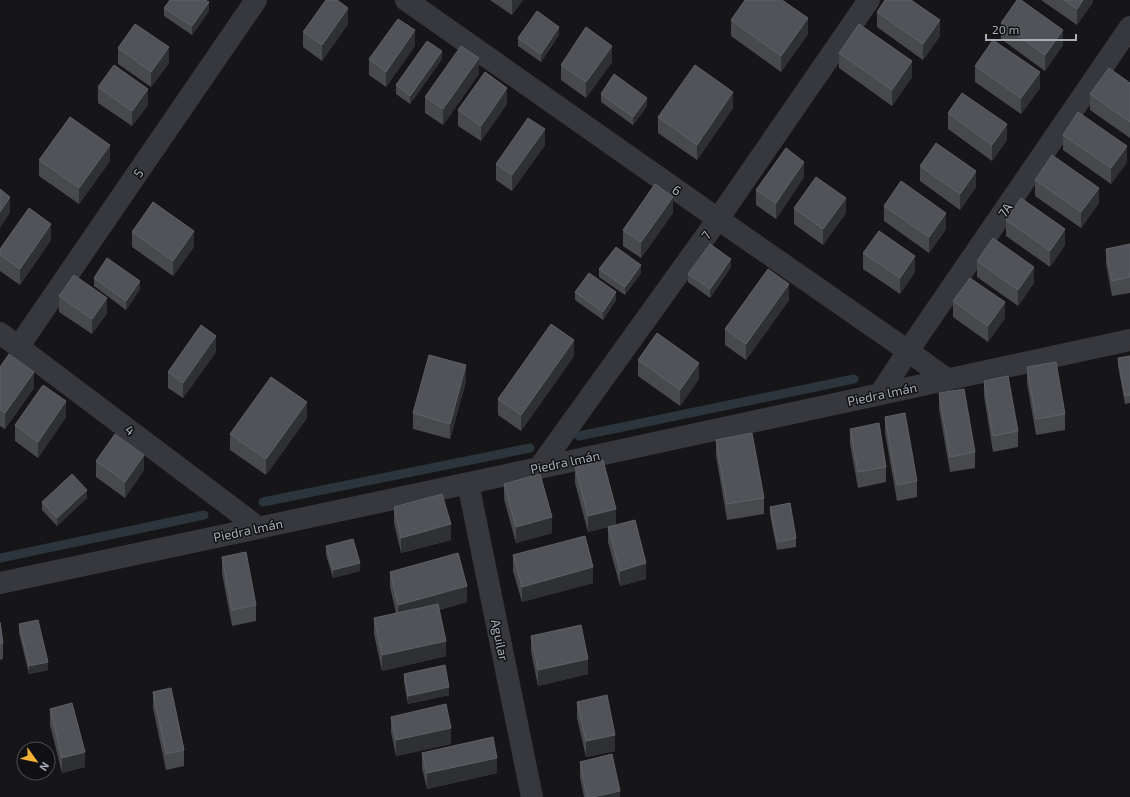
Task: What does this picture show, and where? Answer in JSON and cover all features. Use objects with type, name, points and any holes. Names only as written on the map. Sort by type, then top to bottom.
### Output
[{"type":"street","name":"5","points":[[19,346],[256,0]]},
{"type":"street","name":"6","points":[[406,0],[948,380]]},
{"type":"street","name":"7","points":[[540,468],[718,219],[869,0]]},
{"type":"street","name":"7A","points":[[880,394],[1130,27]]},
{"type":"street","name":"4","points":[[0,333],[259,528]]},
{"type":"street","name":"Piedra lmán","points":[[0,583],[1130,340]]},
{"type":"street","name":"Aguilar","points":[[468,483],[532,797]]},
{"type":"building","points":[[170,0],[205,0],[209,2],[192,26],[164,8]]},
{"type":"building","points":[[326,0],[337,0],[348,8],[322,45],[303,32]]},
{"type":"building","points":[[745,0],[782,0],[808,18],[781,56],[731,20]]},
{"type":"building","points":[[885,0],[911,0],[940,20],[923,44],[877,12]]},
{"type":"building","points":[[1017,0],[1021,0],[1063,30],[1045,55],[1001,23]]},
{"type":"building","points":[[1064,0],[1083,0],[1077,9]]},
{"type":"building","points":[[537,11],[559,27],[541,54],[518,38]]},
{"type":"building","points":[[398,19],[415,30],[386,72],[369,59]]},
{"type":"building","points":[[135,24],[169,47],[151,72],[118,48]]},
{"type":"building","points":[[859,24],[912,61],[892,90],[839,53]]},
{"type":"building","points":[[586,27],[612,46],[586,82],[561,65]]},
{"type":"building","points":[[993,40],[1040,72],[1021,98],[975,66]]},
{"type":"building","points":[[427,41],[442,51],[410,96],[396,85]]},
{"type":"building","points":[[461,46],[479,58],[443,109],[425,97]]},
{"type":"building","points":[[114,65],[148,89],[132,111],[98,87]]},
{"type":"building","points":[[695,65],[733,92],[697,145],[658,117]]},
{"type":"building","points":[[1109,68],[1130,83],[1130,122],[1090,94]]},
{"type":"building","points":[[485,72],[507,88],[481,126],[458,110]]},
{"type":"building","points":[[614,74],[647,98],[633,117],[601,94]]},
{"type":"building","points":[[962,93],[1007,124],[992,145],[948,113]]},
{"type":"building","points":[[1078,112],[1127,146],[1111,168],[1063,135]]},
{"type":"building","points":[[70,117],[110,145],[79,188],[39,160]]},
{"type":"building","points":[[528,118],[545,129],[512,175],[496,164]]},
{"type":"building","points":[[936,143],[976,171],[960,194],[920,166]]},
{"type":"building","points":[[786,148],[804,162],[776,203],[756,190]]},
{"type":"building","points":[[1052,155],[1099,188],[1081,212],[1035,180]]},
{"type":"building","points":[[816,177],[846,198],[823,229],[794,208]]},
{"type":"building","points":[[901,181],[946,213],[929,237],[884,206]]},
{"type":"building","points":[[655,184],[673,197],[641,242],[623,230]]},
{"type":"building","points":[[0,189],[10,197],[0,212]]},
{"type":"building","points":[[1021,198],[1065,229],[1050,251],[1006,220]]},
{"type":"building","points":[[153,202],[194,231],[173,261],[132,232]]},
{"type":"building","points":[[29,208],[51,224],[20,269],[0,255],[0,249]]},
{"type":"building","points":[[879,231],[915,256],[900,278],[863,253]]},
{"type":"building","points":[[993,238],[1034,267],[1018,290],[977,261]]},
{"type":"building","points":[[710,244],[731,259],[710,289],[688,274]]},
{"type":"building","points":[[1130,244],[1130,277],[1112,281],[1106,249]]},
{"type":"building","points":[[616,247],[641,265],[625,287],[599,269]]},
{"type":"building","points":[[107,258],[140,281],[126,301],[94,278]]},
{"type":"building","points":[[768,269],[789,284],[746,344],[725,329]]},
{"type":"building","points":[[589,273],[616,292],[603,312],[575,292]]},
{"type":"building","points":[[74,275],[107,298],[92,319],[59,296]]},
{"type":"building","points":[[970,278],[1005,302],[988,326],[953,301]]},
{"type":"building","points":[[551,324],[574,340],[521,415],[498,399]]},
{"type":"building","points":[[201,325],[216,336],[183,383],[168,372]]},
{"type":"building","points":[[657,333],[699,363],[680,390],[638,360]]},
{"type":"building","points":[[9,354],[34,372],[5,413],[0,410],[0,367]]},
{"type":"building","points":[[429,355],[466,365],[450,424],[413,413]]},
{"type":"building","points":[[1130,356],[1130,395],[1125,396],[1118,358]]},
{"type":"building","points":[[1056,362],[1065,414],[1036,419],[1027,367]]},
{"type":"building","points":[[1008,376],[1018,431],[993,436],[984,381]]},
{"type":"building","points":[[271,377],[307,402],[266,459],[230,434]]},
{"type":"building","points":[[43,385],[66,401],[38,442],[15,425]]},
{"type":"building","points":[[964,389],[975,452],[950,457],[939,393]]},
{"type":"building","points":[[905,413],[917,481],[897,485],[885,417]]},
{"type":"building","points":[[879,423],[886,467],[858,472],[850,429]]},
{"type":"building","points":[[752,433],[764,498],[727,504],[716,440]]},
{"type":"building","points":[[115,434],[144,455],[125,482],[96,461]]},
{"type":"building","points":[[603,460],[616,509],[588,516],[575,467]]},
{"type":"building","points":[[72,474],[87,490],[57,518],[42,502]]},
{"type":"building","points":[[540,474],[552,517],[516,527],[504,484]]},
{"type":"building","points":[[442,494],[451,524],[401,538],[394,507]]},
{"type":"building","points":[[790,503],[796,538],[777,542],[770,507]]},
{"type":"building","points":[[635,520],[646,563],[620,571],[608,527]]},
{"type":"building","points":[[585,536],[593,567],[522,587],[513,555]]},
{"type":"building","points":[[353,539],[360,563],[333,570],[326,546]]},
{"type":"building","points":[[246,552],[256,605],[232,610],[222,557]]},
{"type":"building","points":[[458,553],[467,586],[398,605],[390,572]]},
{"type":"building","points":[[438,604],[446,641],[382,655],[374,618]]},
{"type":"building","points":[[38,620],[48,662],[29,666],[19,624]]},
{"type":"building","points":[[0,622],[3,643],[0,644]]},
{"type":"building","points":[[581,625],[588,659],[538,670],[531,636]]},
{"type":"building","points":[[445,665],[449,687],[408,696],[404,674]]},
{"type":"building","points":[[171,688],[184,750],[166,754],[153,692]]},
{"type":"building","points":[[607,695],[615,735],[586,741],[577,702]]},
{"type":"building","points":[[72,703],[85,752],[62,758],[50,709]]},
{"type":"building","points":[[446,704],[451,728],[396,740],[391,717]]},
{"type":"building","points":[[493,737],[497,758],[427,773],[422,753]]},
{"type":"building","points":[[612,754],[620,791],[587,797],[580,762]]},
{"type":"waterway","points":[[579,436],[854,379]]},
{"type":"waterway","points":[[263,502],[530,448]]},
{"type":"waterway","points":[[0,558],[204,515]]}]
